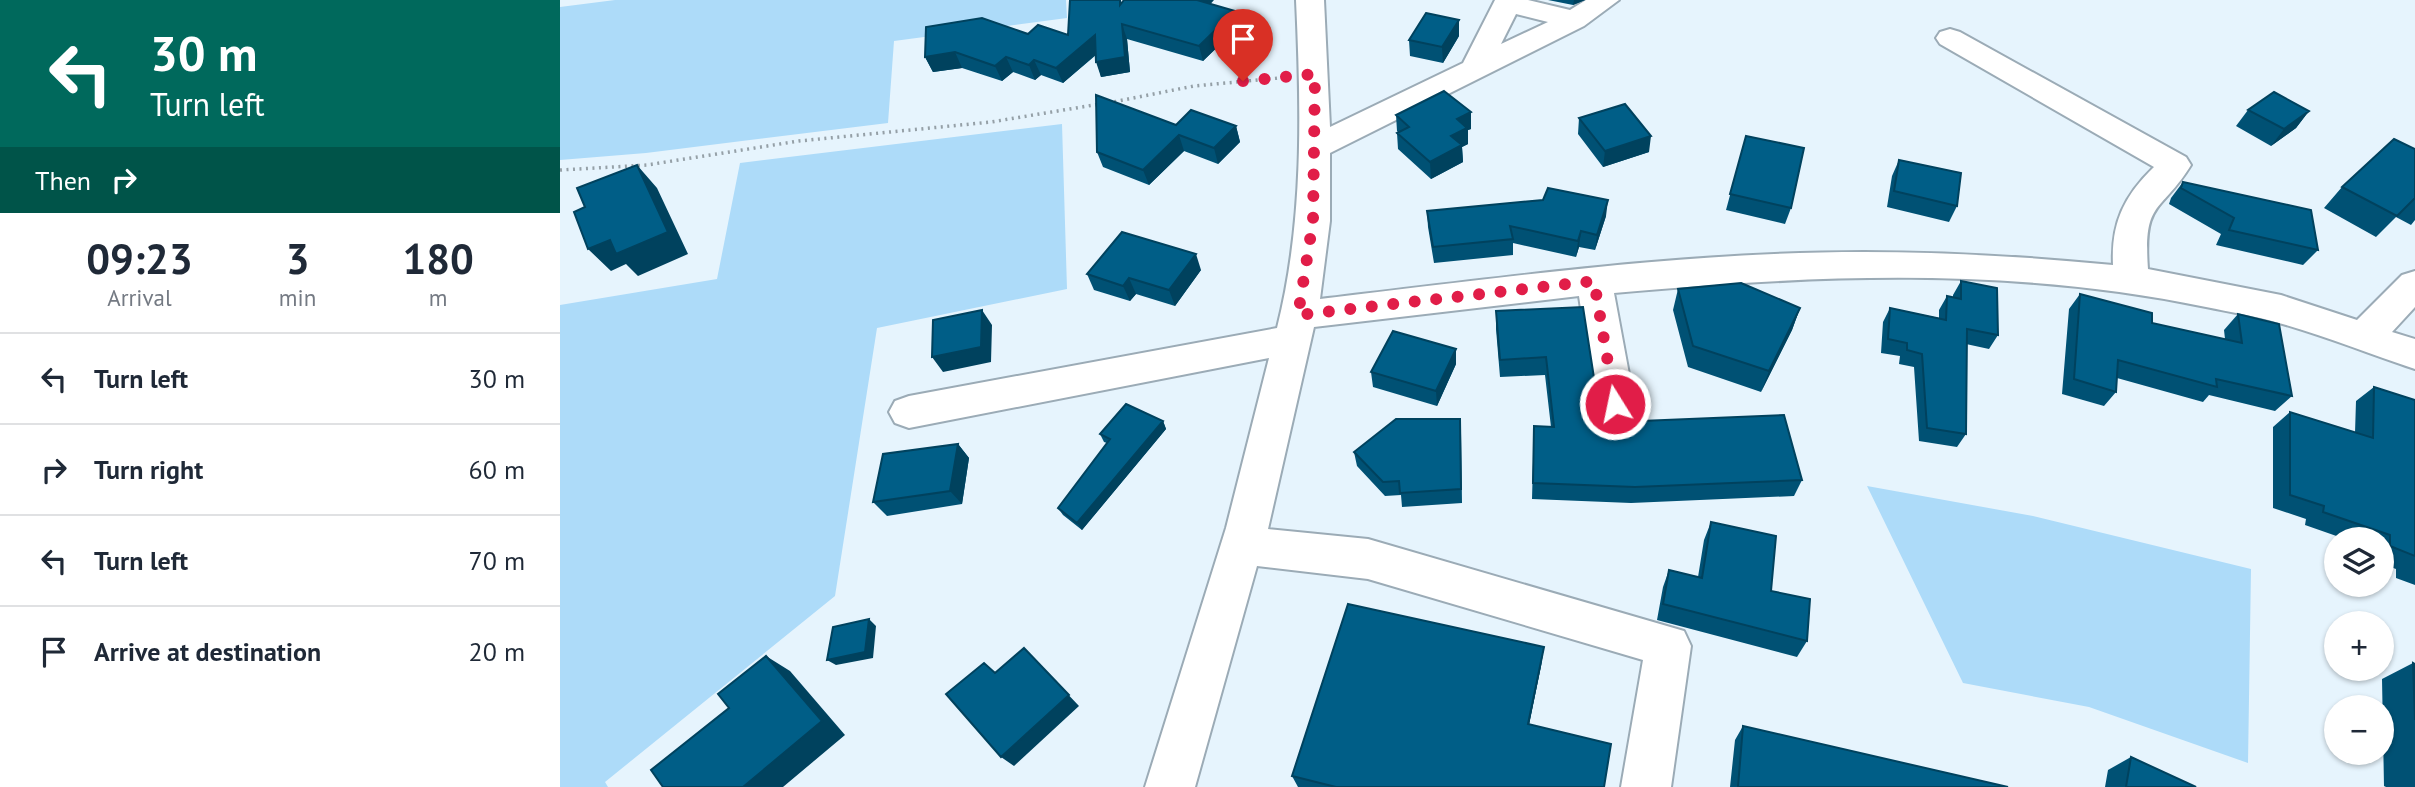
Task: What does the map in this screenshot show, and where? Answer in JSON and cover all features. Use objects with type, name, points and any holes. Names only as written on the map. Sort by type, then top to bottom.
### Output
[{"type":"street","points":[[1170,787],[1242,545],[1296,327],[1313,221],[1315,74],[1310,0]]},
{"type":"street","points":[[1315,147],[1574,20],[1605,0]]},
{"type":"street","points":[[1475,68],[1507,3],[1574,20]]},
{"type":"street","points":[[1950,38],[2175,165],[2145,195],[2135,212],[2128,231],[2131,280]]},
{"type":"street","points":[[909,412],[1296,327],[1594,281],[1746,270],[1880,266],[2008,269],[2131,280],[2268,306],[2415,354]]},
{"type":"street","points":[[1594,281],[1619,428]]},
{"type":"street","points":[[2365,336],[2415,284]]},
{"type":"street","points":[[1242,545],[1368,559],[1668,646],[1646,787]]},
{"type":"path","points":[[560,170],[646,165],[799,141],[991,122],[1194,86],[1315,74]]},
{"type":"shaded area","points":[[615,0],[1066,0],[1067,18],[894,41],[888,123],[646,153],[560,160],[560,7]]},
{"type":"shaded area","points":[[1062,124],[1067,289],[877,328],[835,596],[605,782],[608,787],[560,787],[560,305],[717,279],[740,163]]},
{"type":"shaded area","points":[[1867,486],[2033,516],[2251,569],[2248,763],[2089,707],[1963,683]]},
{"type":"building","points":[[1070,0],[1120,0],[1120,5],[1124,0],[1197,0],[1235,11],[1199,46],[1122,24],[1125,57],[1096,62],[1095,35],[1056,68],[1034,60],[1029,65],[1006,57],[995,66],[955,52],[925,57],[926,27],[982,18],[1028,34],[1038,25],[1068,35]]},
{"type":"building","points":[[1426,13],[1459,20],[1442,47],[1409,40]]},
{"type":"building","points":[[1444,91],[1471,112],[1457,119],[1467,128],[1451,136],[1462,145],[1430,162],[1397,133],[1409,127],[1396,115]]},
{"type":"building","points":[[2274,92],[2309,111],[2284,129],[2248,110]]},
{"type":"building","points":[[1096,95],[1176,125],[1191,110],[1236,126],[1214,148],[1179,135],[1143,170],[1097,152]]},
{"type":"building","points":[[1625,104],[1651,136],[1605,151],[1579,118]]},
{"type":"building","points":[[1746,136],[1804,148],[1791,208],[1730,194]]},
{"type":"building","points":[[2394,139],[2415,149],[2415,198],[2397,216],[2342,187]]},
{"type":"building","points":[[1899,160],[1961,173],[1957,206],[1894,191]]},
{"type":"building","points":[[637,165],[668,232],[616,254],[610,240],[588,249],[574,212],[585,207],[577,188]]},
{"type":"building","points":[[2183,182],[2311,210],[2318,250],[2229,230],[2234,218],[2181,188]]},
{"type":"building","points":[[1548,188],[1608,200],[1597,235],[1581,231],[1578,241],[1510,226],[1513,239],[1433,247],[1427,211],[1543,200]]},
{"type":"building","points":[[1122,232],[1196,254],[1169,290],[1129,278],[1123,286],[1087,274]]},
{"type":"building","points":[[1961,281],[1997,288],[1998,335],[1967,329],[1966,434],[1927,428],[1922,354],[1907,350],[1907,343],[1888,339],[1890,308],[1946,320],[1947,296],[1961,299]]},
{"type":"building","points":[[1741,283],[1800,308],[1769,371],[1693,346],[1678,289]]},
{"type":"building","points":[[2080,294],[2152,313],[2152,323],[2242,343],[2238,314],[2279,324],[2292,396],[2216,379],[2217,387],[2118,360],[2116,392],[2074,379]]},
{"type":"building","points":[[1583,307],[1601,423],[1623,430],[1637,426],[1641,421],[1784,415],[1802,480],[1635,487],[1533,483],[1534,426],[1554,427],[1546,357],[1500,360],[1496,311]]},
{"type":"building","points":[[982,310],[981,347],[932,357],[933,320]]},
{"type":"building","points":[[1393,331],[1456,349],[1436,391],[1371,372]]},
{"type":"building","points":[[2374,387],[2415,400],[2415,556],[2394,548],[2394,527],[2367,527],[2323,512],[2324,506],[2290,495],[2290,412],[2373,438]]},
{"type":"building","points":[[1126,404],[1163,421],[1077,523],[1058,508],[1110,439],[1100,434]]},
{"type":"building","points":[[1396,419],[1460,419],[1461,489],[1400,493],[1399,481],[1383,482],[1354,452]]},
{"type":"building","points":[[958,444],[950,491],[873,502],[883,454]]},
{"type":"building","points":[[1711,522],[1776,536],[1771,591],[1810,599],[1807,641],[1663,604],[1669,570],[1702,578]]},
{"type":"building","points":[[1348,604],[1544,647],[1528,724],[1611,744],[1604,787],[1336,787],[1292,776]]},
{"type":"building","points":[[869,619],[865,652],[827,660],[833,627]]},
{"type":"building","points":[[1024,648],[1069,695],[1001,757],[946,694],[984,663],[995,673]]},
{"type":"building","points":[[766,656],[822,721],[743,787],[663,787],[651,770],[729,708],[718,694]]},
{"type":"building","points":[[2413,663],[2415,664],[2415,720]]},
{"type":"building","points":[[1743,726],[2008,787],[1738,787]]},
{"type":"building","points":[[2131,757],[2196,787],[2126,787]]},
{"type":"route","points":[[1243,81],[1315,74],[1313,221],[1298,315],[1594,281],[1615,404]]}]
